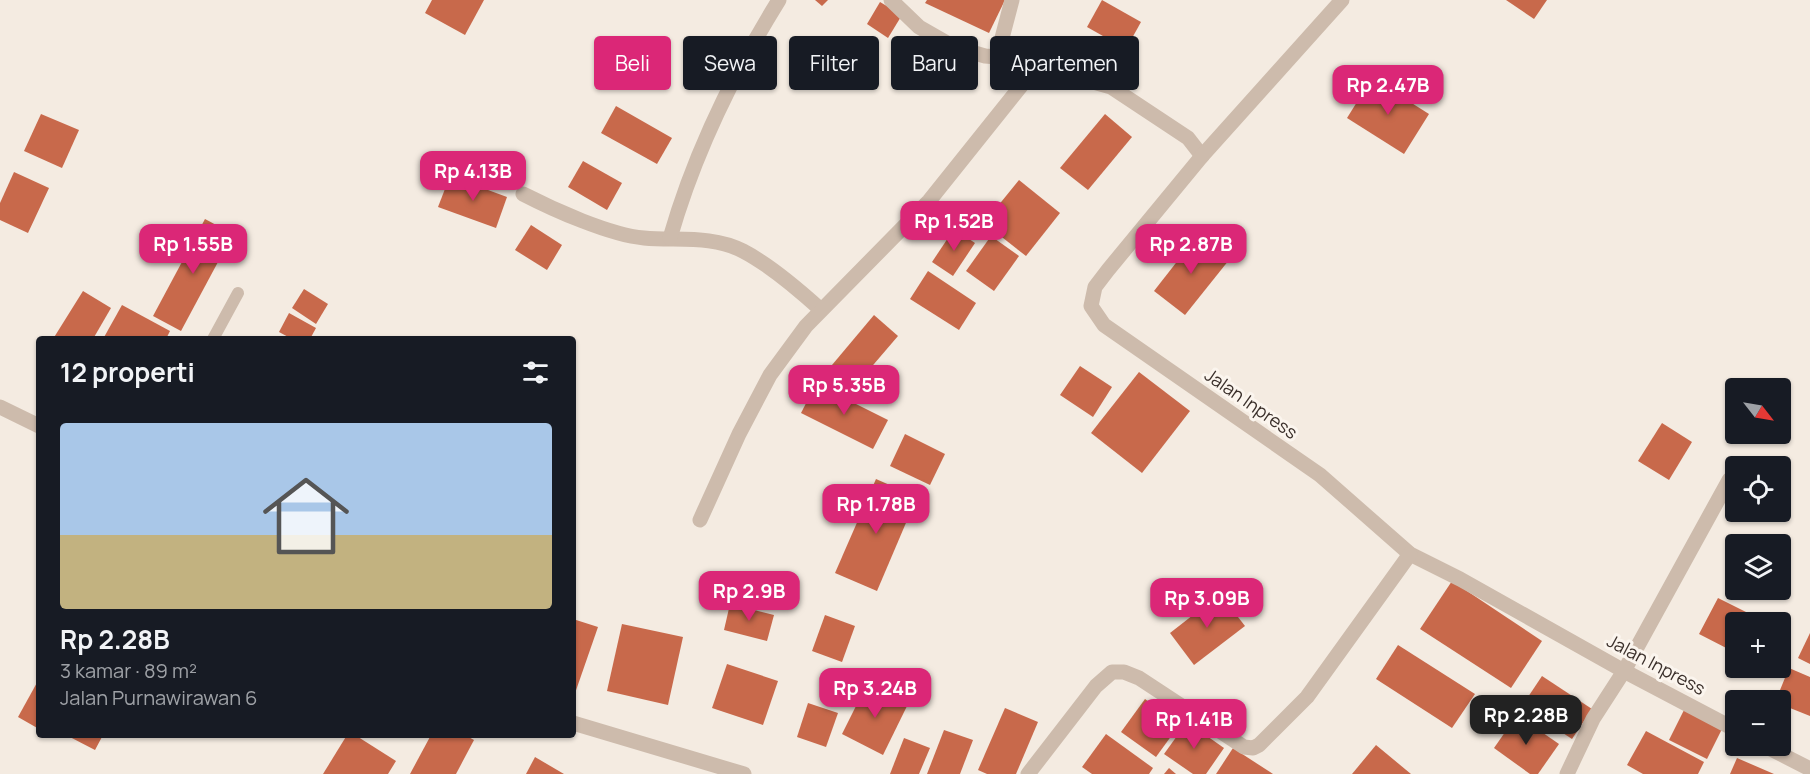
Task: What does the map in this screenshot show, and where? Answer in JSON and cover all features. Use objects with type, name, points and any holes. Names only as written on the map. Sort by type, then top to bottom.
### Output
[{"type":"street","points":[[670,238],[681,199],[711,126],[760,30],[778,0]]},
{"type":"street","points":[[891,0],[919,27],[954,47],[990,56]]},
{"type":"street","points":[[1003,36],[1012,0]]},
{"type":"street","name":"Jalan Inpress","points":[[1342,0],[1202,156],[1095,287],[1091,306],[1104,325],[1320,475],[1410,554],[1725,724]]},
{"type":"street","points":[[700,520],[739,434],[770,375],[820,309],[929,201],[1018,90]]},
{"type":"street","points":[[1116,90],[1188,138],[1202,156]]},
{"type":"street","points":[[523,194],[548,207],[607,229],[643,238],[707,240],[743,251],[798,289],[820,309]]},
{"type":"street","points":[[0,407],[36,425]]},
{"type":"street","points":[[1567,774],[1593,719],[1624,671],[1725,487]]},
{"type":"street","points":[[1028,774],[1096,686],[1112,672],[1124,672],[1138,678],[1244,747],[1253,748],[1259,745],[1307,697],[1410,554]]},
{"type":"street","points":[[576,724],[744,774]]},
{"type":"street","points":[[1785,756],[1810,769]]},
{"type":"lane","points":[[215,336],[238,293]]},
{"type":"building","points":[[432,0],[484,0],[465,35],[425,13]]},
{"type":"building","points":[[815,0],[828,0],[822,6]]},
{"type":"building","points":[[927,0],[1005,0],[989,33],[925,3]]},
{"type":"building","points":[[1102,0],[1141,22],[1133,36],[1103,36],[1087,27]]},
{"type":"building","points":[[1506,0],[1547,0],[1534,19]]},
{"type":"building","points":[[880,2],[902,15],[888,38],[867,24]]},
{"type":"building","points":[[1372,78],[1429,114],[1404,154],[1347,118]]},
{"type":"building","points":[[616,106],[672,138],[657,164],[601,133]]},
{"type":"building","points":[[41,114],[79,130],[62,168],[24,151]]},
{"type":"building","points":[[1105,114],[1132,137],[1088,190],[1060,168]]},
{"type":"building","points":[[583,161],[622,183],[607,210],[568,187]]},
{"type":"building","points":[[14,172],[49,188],[28,233],[0,220],[0,203]]},
{"type":"building","points":[[450,176],[507,197],[496,228],[438,207]]},
{"type":"building","points":[[1019,180],[1060,213],[1026,256],[984,223]]},
{"type":"building","points":[[205,219],[233,234],[181,331],[153,316]]},
{"type":"building","points":[[531,225],[562,245],[547,270],[515,250]]},
{"type":"building","points":[[954,229],[975,243],[953,276],[932,262]]},
{"type":"building","points":[[991,236],[1019,256],[994,291],[966,271]]},
{"type":"building","points":[[1197,236],[1229,260],[1185,315],[1154,291]]},
{"type":"building","points":[[928,271],[976,303],[959,330],[910,299]]},
{"type":"building","points":[[304,289],[328,304],[316,324],[292,308]]},
{"type":"building","points":[[83,291],[111,308],[95,336],[55,336]]},
{"type":"building","points":[[122,305],[170,331],[168,336],[105,336]]},
{"type":"building","points":[[289,313],[316,328],[312,336],[286,336],[279,332]]},
{"type":"building","points":[[874,315],[898,336],[856,385],[832,365]]},
{"type":"building","points":[[1080,366],[1112,387],[1093,417],[1060,395]]},
{"type":"building","points":[[1139,372],[1190,411],[1142,473],[1091,433]]},
{"type":"building","points":[[816,384],[888,420],[873,449],[801,413]]},
{"type":"building","points":[[1662,423],[1692,442],[1669,480],[1638,461]]},
{"type":"building","points":[[905,434],[945,454],[930,485],[890,466]]},
{"type":"building","points":[[876,479],[917,497],[877,591],[835,573]]},
{"type":"building","points":[[1452,581],[1542,641],[1511,688],[1420,629]]},
{"type":"building","points":[[1220,594],[1245,626],[1194,665],[1170,633]]},
{"type":"building","points":[[1718,598],[1746,612],[1725,612],[1725,647],[1699,634]]},
{"type":"building","points":[[730,604],[774,615],[767,641],[724,630]]},
{"type":"building","points":[[825,615],[855,626],[842,662],[812,651]]},
{"type":"building","points":[[576,620],[598,627],[576,690]]},
{"type":"building","points":[[622,624],[683,637],[668,705],[607,691]]},
{"type":"building","points":[[1810,633],[1810,664],[1798,658]]},
{"type":"building","points":[[1398,645],[1475,694],[1452,728],[1376,679]]},
{"type":"building","points":[[727,664],[778,681],[763,725],[712,708]]},
{"type":"building","points":[[1791,669],[1810,677],[1810,716],[1791,708],[1791,690],[1780,690],[1785,678],[1791,678]]},
{"type":"building","points":[[1542,676],[1592,709],[1572,739],[1522,706]]},
{"type":"building","points":[[36,684],[36,727],[18,717]]},
{"type":"building","points":[[867,684],[908,704],[883,755],[842,734]]},
{"type":"building","points":[[1145,699],[1180,724],[1156,757],[1121,732]]},
{"type":"building","points":[[808,703],[838,713],[826,747],[797,737]]},
{"type":"building","points":[[1005,708],[1038,722],[1016,774],[987,774],[978,770]]},
{"type":"building","points":[[1685,708],[1723,727],[1707,759],[1669,740]]},
{"type":"building","points":[[1517,715],[1559,744],[1538,774],[1530,774],[1494,748]]},
{"type":"building","points":[[1187,722],[1224,748],[1206,774],[1193,774],[1164,754]]},
{"type":"building","points":[[944,730],[973,740],[960,774],[927,774]]},
{"type":"building","points":[[1646,731],[1704,762],[1698,774],[1643,774],[1627,765]]},
{"type":"building","points":[[1106,734],[1153,768],[1149,774],[1092,774],[1082,767]]},
{"type":"building","points":[[72,738],[101,738],[95,750]]},
{"type":"building","points":[[345,738],[360,738],[396,761],[388,774],[323,774]]},
{"type":"building","points":[[429,738],[470,738],[474,740],[456,774],[410,774]]},
{"type":"building","points":[[904,738],[930,748],[919,774],[890,774]]},
{"type":"building","points":[[1376,745],[1411,774],[1352,774]]},
{"type":"building","points":[[1233,748],[1273,774],[1216,774]]},
{"type":"building","points":[[535,757],[564,774],[526,774]]},
{"type":"building","points":[[1737,758],[1774,774],[1730,774]]},
{"type":"building","points":[[1169,768],[1176,774],[1164,774]]}]
